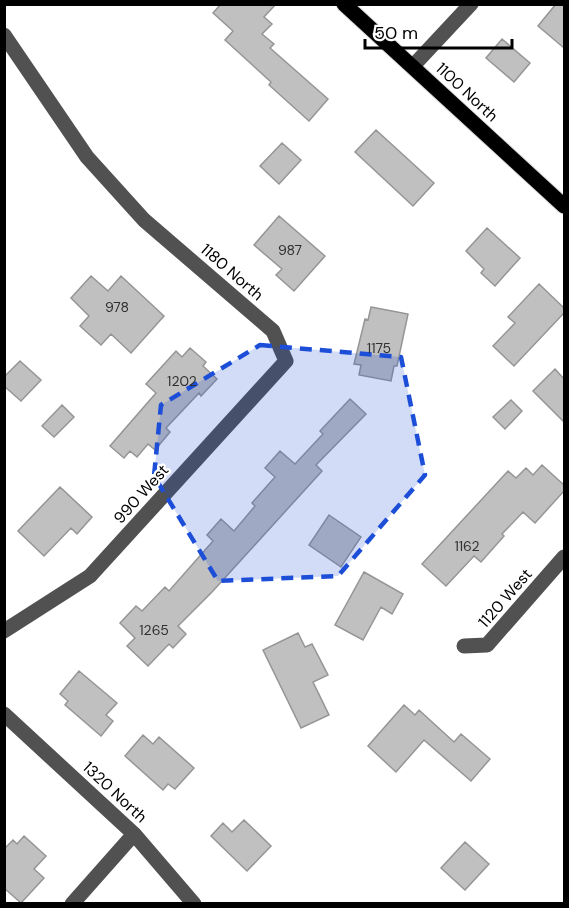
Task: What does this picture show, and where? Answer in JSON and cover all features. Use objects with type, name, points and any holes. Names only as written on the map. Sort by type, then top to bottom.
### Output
[{"type":"main road","name":"1100 North","points":[[344,4],[564,206]]},
{"type":"street","points":[[413,66],[471,4]]},
{"type":"street","name":"1180 North","points":[[4,35],[87,157],[144,220],[273,331],[286,361]]},
{"type":"street","name":"990 West","points":[[4,631],[90,576],[286,361]]},
{"type":"street","name":"1120 West","points":[[464,646],[487,645],[564,557]]},
{"type":"street","name":"1320 North","points":[[4,714],[134,834],[194,903]]},
{"type":"street","points":[[72,903],[134,834]]},
{"type":"highlighted area","points":[[260,345],[401,357],[425,475],[338,576],[218,581],[154,476],[161,405]]},
{"type":"building","points":[[221,4],[276,4],[264,17],[272,24],[262,34],[274,44],[270,48],[328,99],[309,121],[269,85],[271,82],[225,40],[233,31],[213,13]]},
{"type":"building","points":[[556,4],[564,4],[564,48],[538,26]]},
{"type":"building","points":[[502,39],[530,63],[514,82],[486,58]]},
{"type":"building","points":[[376,130],[434,183],[413,206],[355,152]]},
{"type":"building","points":[[282,143],[301,160],[279,184],[260,166]]},
{"type":"building","points":[[279,216],[325,256],[294,291],[276,275],[282,269],[254,245]]},
{"type":"building","points":[[487,228],[520,258],[495,286],[481,273],[484,269],[466,251]]},
{"type":"building","points":[[91,276],[108,291],[121,276],[164,316],[131,353],[111,334],[101,345],[80,326],[89,316],[71,298]]},
{"type":"building","points":[[539,284],[564,308],[564,313],[514,366],[493,346],[515,323],[508,317]]},
{"type":"building","points":[[371,307],[408,314],[397,366],[394,366],[391,381],[359,375],[361,365],[354,364],[365,319],[368,320]]},
{"type":"building","points":[[190,348],[206,362],[203,366],[217,379],[201,396],[199,393],[166,428],[170,432],[155,450],[148,444],[137,457],[130,451],[124,458],[110,446],[156,393],[146,384],[176,351],[182,357]]},
{"type":"building","points":[[20,361],[41,380],[21,401],[4,386],[4,377]]},
{"type":"building","points":[[555,369],[564,379],[564,422],[533,391]]},
{"type":"building","points":[[350,399],[366,414],[316,465],[322,471],[178,626],[186,634],[173,648],[169,644],[148,666],[127,646],[135,638],[120,623],[136,606],[142,611],[165,587],[169,591],[213,541],[207,535],[221,519],[234,531],[255,506],[252,503],[275,477],[265,468],[280,451],[295,464],[323,434],[320,431]]},
{"type":"building","points":[[511,400],[522,411],[505,429],[493,417]]},
{"type":"building","points":[[62,405],[74,417],[54,437],[42,426]]},
{"type":"building","points":[[542,465],[564,485],[564,491],[535,523],[523,512],[502,534],[504,536],[481,562],[474,556],[446,586],[422,564],[508,471],[516,478],[526,468],[533,475]]},
{"type":"building","points":[[60,487],[92,517],[77,534],[71,528],[44,556],[18,531]]},
{"type":"building","points":[[329,515],[361,537],[341,567],[309,545]]},
{"type":"building","points":[[364,572],[403,594],[392,614],[381,607],[363,640],[335,625]]},
{"type":"building","points":[[298,633],[305,647],[312,644],[328,675],[313,682],[329,715],[301,728],[263,650]]},
{"type":"building","points":[[79,671],[117,703],[106,715],[113,721],[101,736],[65,705],[68,701],[60,694]]},
{"type":"building","points":[[404,705],[415,715],[419,710],[454,742],[461,734],[490,759],[471,781],[424,740],[396,772],[368,746]]},
{"type":"building","points":[[143,735],[153,744],[159,737],[194,768],[175,789],[168,784],[163,790],[125,756]]},
{"type":"building","points":[[244,820],[271,846],[247,871],[211,836],[223,823],[232,832]]},
{"type":"building","points":[[24,836],[46,856],[34,869],[44,878],[21,903],[4,888],[4,849],[13,840],[17,844]]},
{"type":"building","points":[[465,842],[489,864],[465,890],[441,868]]}]
